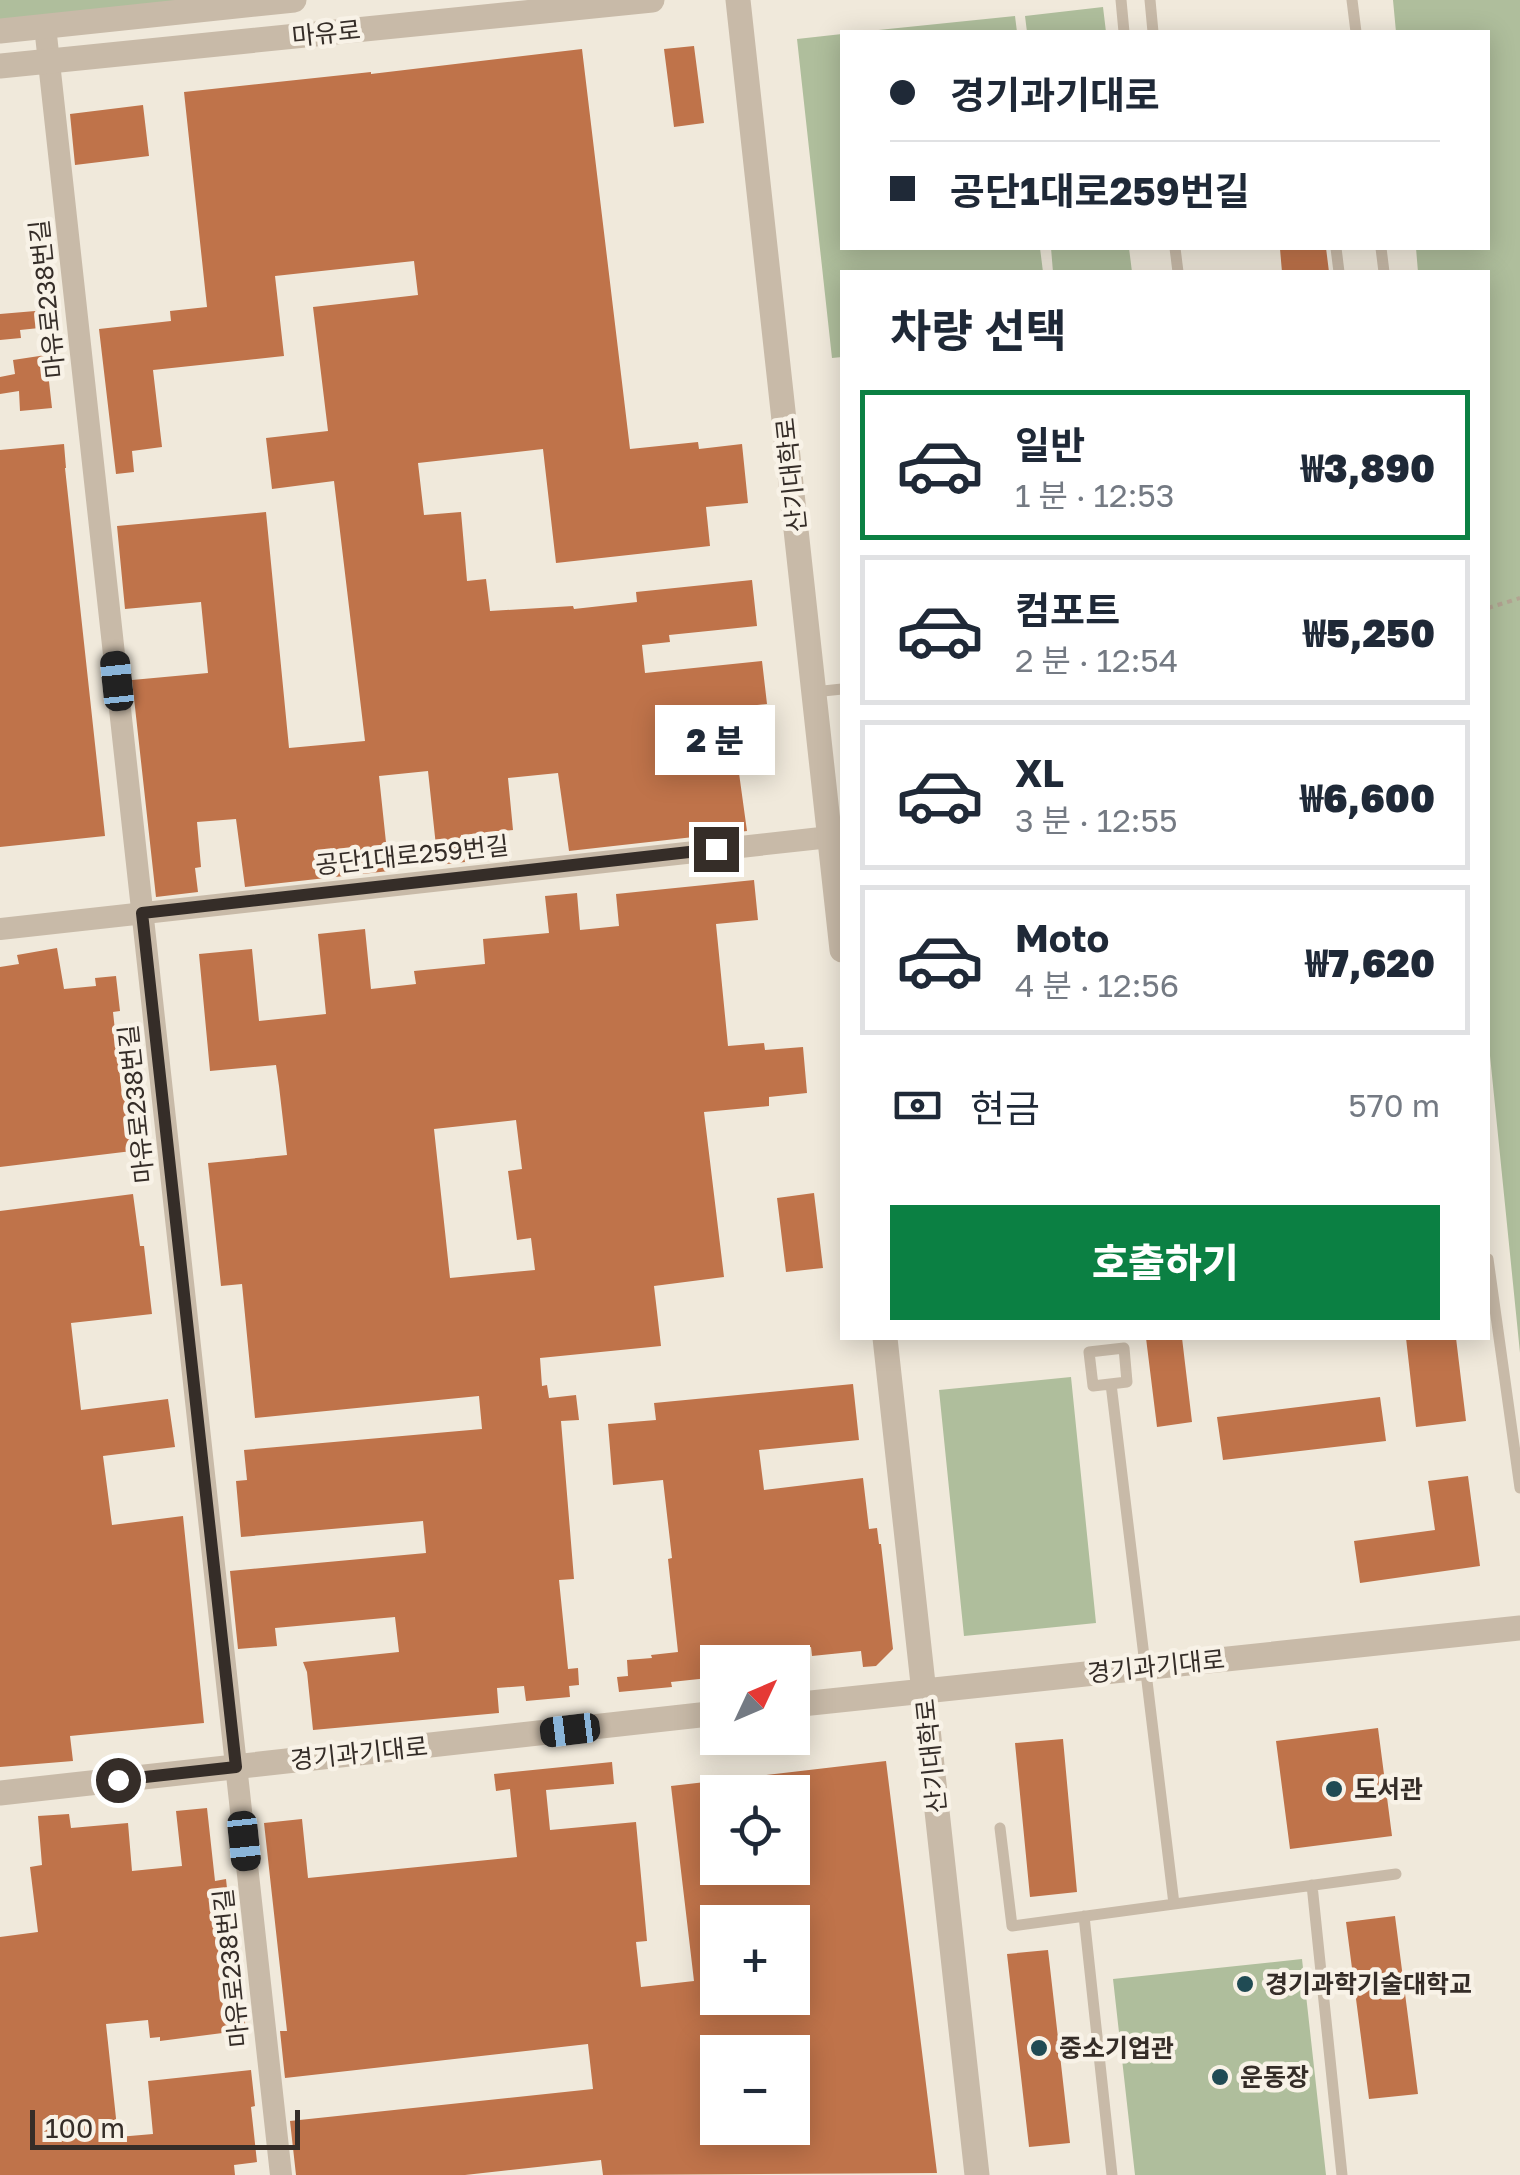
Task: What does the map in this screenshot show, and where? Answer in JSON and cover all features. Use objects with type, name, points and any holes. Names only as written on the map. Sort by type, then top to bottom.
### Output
[{"type":"street","name":"마유로","points":[[0,31],[294,0]]},
{"type":"street","name":"마유로","points":[[0,66],[652,0]]},
{"type":"street","name":"산기대학로","points":[[738,0],[840,931]]},
{"type":"street","name":"마유로238번길","points":[[45,26],[281,2175]]},
{"type":"street","name":"공단1대로259번길","points":[[0,929],[830,836]]},
{"type":"street","name":"산기대학로","points":[[885,1340],[977,2175]]},
{"type":"street","name":"경기과기대로","points":[[810,1703],[1520,1628]]},
{"type":"street","name":"경기과기대로","points":[[0,1793],[700,1715]]},
{"type":"lane","points":[[1121,0],[1124,30]]},
{"type":"lane","points":[[1150,0],[1153,30]]},
{"type":"lane","points":[[1352,0],[1356,30]]},
{"type":"lane","points":[[814,692],[840,689]]},
{"type":"lane","points":[[1490,1272],[1520,1488]]},
{"type":"lane","points":[[1106,1344],[1124,1348],[1128,1382],[1111,1384],[1092,1386],[1089,1352],[1106,1344]]},
{"type":"lane","points":[[1111,1384],[1174,1904]]},
{"type":"lane","points":[[1000,1828],[1012,1926],[1396,1874]]},
{"type":"lane","points":[[1312,1886],[1342,2175]]},
{"type":"lane","points":[[1084,1916],[1112,2175]]},
{"type":"path","points":[[1490,607],[1520,598]]},
{"type":"green space","points":[[0,0],[292,0],[0,32]]},
{"type":"green space","points":[[1393,0],[1520,0],[1520,1353],[1490,1056],[1490,270],[1418,270],[1416,250],[1490,250],[1490,30],[1396,30]]},
{"type":"green space","points":[[1103,7],[1106,30],[1027,30],[1025,16]]},
{"type":"green space","points":[[1015,16],[1017,30],[878,30]]},
{"type":"green space","points":[[840,34],[840,250],[1040,250],[1043,270],[840,270],[840,357],[832,358],[797,39]]},
{"type":"green space","points":[[1051,250],[1129,250],[1132,270],[1053,270]]},
{"type":"green space","points":[[1071,1377],[1096,1623],[964,1636],[939,1390]]},
{"type":"green space","name":"운동장","points":[[1302,1959],[1326,2175],[1135,2175],[1113,1979]]},
{"type":"building","points":[[694,46],[704,123],[674,127],[664,49]]},
{"type":"building","points":[[582,49],[630,449],[698,442],[699,449],[742,444],[748,503],[706,507],[710,546],[556,563],[543,449],[418,463],[424,515],[461,512],[467,581],[486,579],[490,611],[573,606],[574,609],[637,602],[636,592],[752,580],[757,626],[669,635],[670,642],[642,645],[645,673],[762,661],[767,704],[730,708],[747,831],[569,851],[558,773],[508,778],[513,830],[461,835],[465,862],[438,865],[428,771],[379,776],[389,871],[245,887],[236,819],[197,822],[201,867],[195,868],[198,892],[156,897],[132,680],[208,673],[201,602],[125,609],[117,526],[266,512],[289,748],[365,741],[334,481],[272,489],[266,438],[328,431],[313,307],[418,295],[414,261],[275,276],[284,356],[153,370],[162,447],[132,451],[134,472],[116,474],[99,329],[171,321],[170,311],[207,307],[184,92]]},
{"type":"building","points":[[143,105],[149,156],[75,165],[70,114]]},
{"type":"building","points":[[1280,250],[1326,250],[1329,270],[1282,270]]},
{"type":"building","points":[[47,310],[49,327],[20,330],[21,338],[0,340],[0,314]]},
{"type":"building","points":[[46,355],[52,408],[20,411],[19,391],[0,394],[0,377],[15,374],[13,360]]},
{"type":"building","points":[[64,444],[105,836],[0,847],[0,450]]},
{"type":"building","points":[[754,880],[758,920],[716,924],[728,1046],[764,1043],[765,1050],[803,1047],[807,1093],[769,1097],[769,1106],[704,1112],[724,1277],[654,1286],[661,1346],[540,1358],[542,1386],[547,1385],[549,1398],[576,1395],[579,1420],[561,1421],[574,1579],[559,1580],[568,1669],[578,1668],[579,1685],[569,1686],[570,1697],[526,1701],[524,1686],[497,1688],[499,1713],[313,1730],[303,1662],[399,1652],[395,1617],[275,1628],[277,1646],[238,1649],[230,1571],[426,1553],[423,1521],[241,1537],[236,1481],[247,1480],[244,1450],[482,1429],[479,1396],[255,1418],[242,1284],[221,1286],[208,1163],[287,1155],[279,1086],[276,1065],[210,1071],[199,954],[252,949],[259,1021],[326,1014],[318,934],[365,929],[371,989],[416,984],[414,971],[485,964],[483,939],[549,933],[545,896],[577,893],[580,930],[619,926],[616,894]],"holes":[[[516,1120],[522,1169],[508,1171],[517,1240],[531,1238],[535,1270],[450,1278],[434,1129]]]},
{"type":"building","points":[[57,948],[64,989],[96,986],[95,978],[116,976],[120,1011],[113,1012],[132,1151],[0,1167],[0,967],[19,964],[17,955]]},
{"type":"building","points":[[814,1193],[823,1268],[786,1272],[777,1198]]},
{"type":"building","points":[[133,1194],[152,1314],[71,1323],[81,1410],[168,1399],[175,1447],[103,1456],[112,1525],[183,1516],[204,1723],[70,1736],[73,1761],[0,1767],[0,1211]]},
{"type":"building","points":[[1146,1340],[1182,1340],[1192,1422],[1157,1427]]},
{"type":"building","points":[[1406,1340],[1456,1340],[1466,1421],[1416,1427]]},
{"type":"building","points":[[853,1384],[859,1440],[759,1450],[764,1490],[863,1478],[869,1529],[877,1528],[881,1544],[893,1649],[876,1666],[863,1667],[861,1651],[812,1656],[810,1645],[700,1645],[700,1679],[671,1682],[672,1687],[619,1692],[617,1677],[628,1676],[627,1660],[678,1652],[663,1480],[613,1485],[608,1424],[656,1420],[654,1403]]},
{"type":"building","points":[[1380,1397],[1386,1441],[1223,1460],[1217,1417]]},
{"type":"building","points":[[1468,1476],[1480,1566],[1360,1583],[1354,1541],[1435,1530],[1428,1481]]},
{"type":"building","name":"도서관","points":[[1378,1728],[1392,1836],[1290,1849],[1276,1741]]},
{"type":"building","points":[[1063,1739],[1077,1892],[1030,1897],[1015,1743]]},
{"type":"building","points":[[886,1761],[937,2173],[603,2175],[601,2160],[465,2175],[296,2175],[290,2121],[593,2089],[588,2044],[285,2078],[280,2031],[287,2031],[264,1823],[302,1819],[308,1878],[517,1857],[510,1789],[496,1791],[494,1774],[612,1762],[614,1784],[546,1790],[550,1830],[636,1822],[647,1941],[636,1942],[641,1987],[694,1981],[671,1786],[700,1783],[700,1885],[810,1885],[810,1775],[766,1775]]},
{"type":"building","points":[[207,1808],[215,1881],[226,1879],[235,1962],[219,1964],[223,2008],[243,2006],[246,2030],[160,2041],[160,2037],[150,2038],[148,2020],[106,2024],[118,2137],[153,2134],[148,2081],[251,2070],[257,2162],[234,2165],[235,2175],[0,2175],[0,1937],[38,1932],[30,1867],[42,1865],[38,1816],[69,1814],[71,1828],[128,1823],[132,1871],[182,1866],[176,1811]]},
{"type":"building","points":[[1395,1916],[1418,2094],[1369,2099],[1346,1922]]},
{"type":"building","name":"중소기업관","points":[[1048,1950],[1070,2143],[1029,2147],[1007,1954]]},
{"type":"place","name":"도서관","points":[[1334,1789]]},
{"type":"place","name":"경기과학기술대학교","points":[[1245,1984]]},
{"type":"place","name":"중소기업관","points":[[1039,2048]]},
{"type":"place","name":"운동장","points":[[1220,2077]]},
{"type":"route","points":[[118,1780],[236,1767],[142,913],[716,849]]}]
